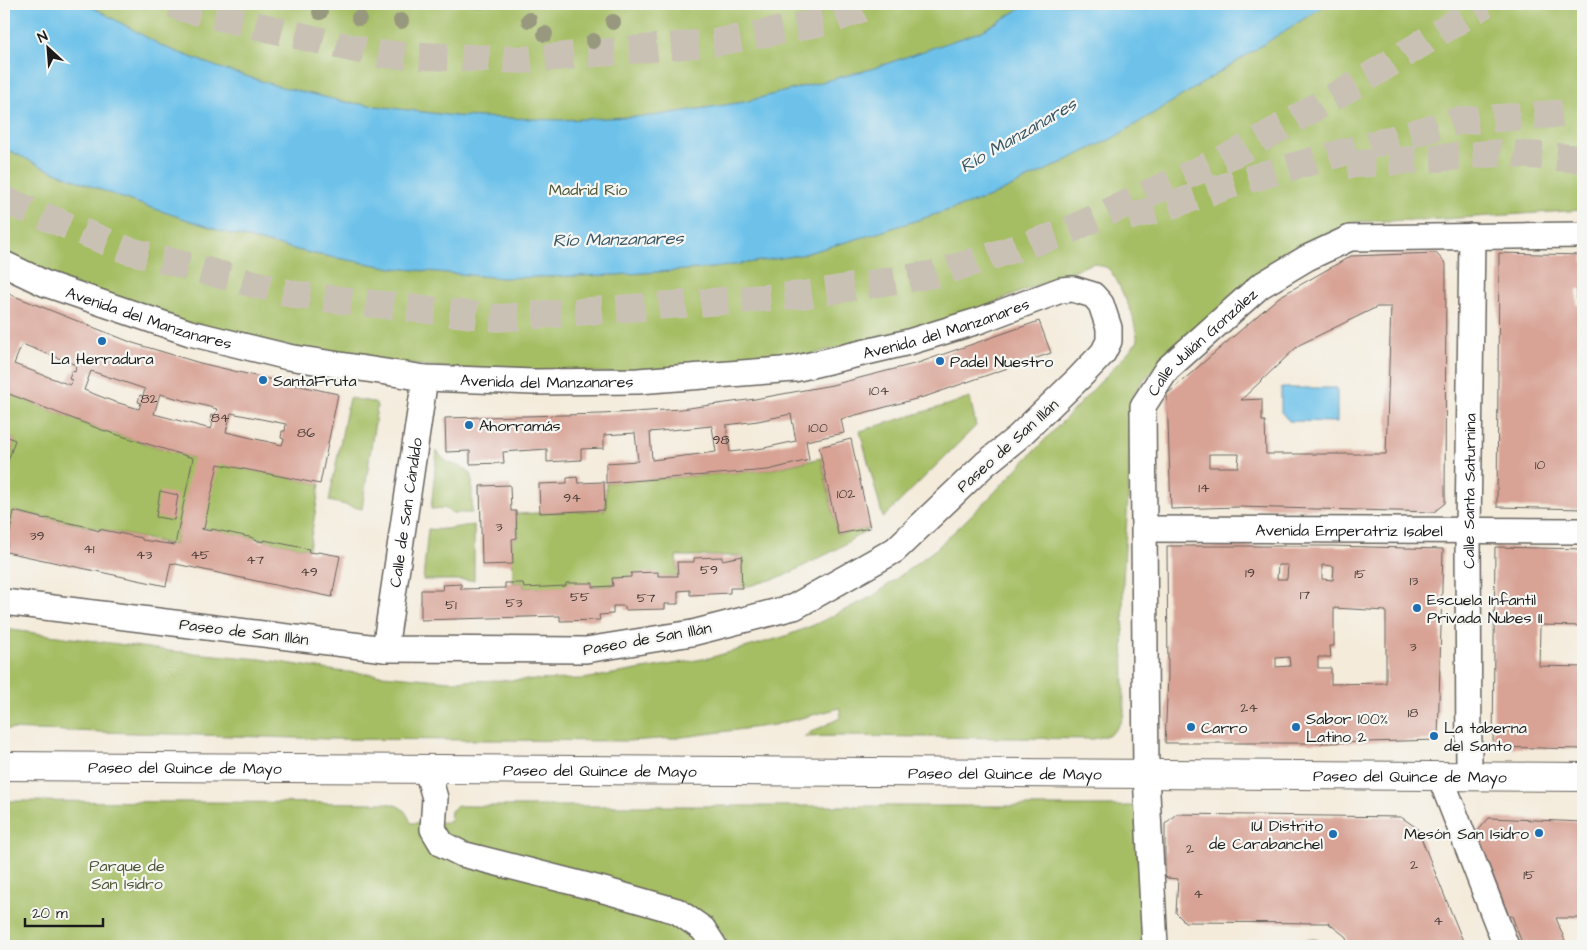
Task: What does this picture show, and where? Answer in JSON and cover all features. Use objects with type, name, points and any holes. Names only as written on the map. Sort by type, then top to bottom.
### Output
[{"type":"street","name":"Calle Julián González","points":[[1155,946],[1146,775],[1143,406],[1167,368],[1260,286],[1307,258],[1350,238],[1583,235]]},
{"type":"street","name":"Calle Santa Saturnina","points":[[1469,776],[1468,531],[1472,236]]},
{"type":"street","name":"Avenida del Manzanares","points":[[4,264],[46,284],[190,333],[288,357],[425,378],[533,382],[638,381],[794,369],[909,342],[981,320],[1061,290],[1073,289],[1093,295]]},
{"type":"street","name":"Paseo de San Illán","points":[[4,602],[385,649],[586,650],[692,633],[794,606],[895,550],[1079,378],[1103,352],[1109,341],[1110,328],[1106,316],[1093,295]]},
{"type":"street","name":"Calle de San Cándido","points":[[385,649],[425,378]]},
{"type":"street","name":"Avenida Emperatriz Isabel","points":[[1145,529],[1583,531]]},
{"type":"street","name":"Paseo del Quince de Mayo","points":[[4,766],[1583,777]]},
{"type":"street","points":[[427,770],[435,798],[433,828],[442,844],[462,854],[600,889],[677,911],[703,929],[714,946]]},
{"type":"street","points":[[1440,776],[1506,946]]},
{"type":"green space","name":"Madrid Río","points":[[4,4],[1583,4],[1583,210],[1445,219],[1354,222],[1284,258],[1144,379],[1130,401],[1129,483],[1123,580],[1124,715],[1116,729],[1105,736],[1093,739],[804,737],[840,718],[840,708],[774,725],[675,738],[629,741],[328,739],[4,729],[4,629],[171,651],[260,659],[337,671],[450,681],[583,679],[709,658],[783,637],[814,625],[873,596],[936,549],[990,497],[1138,341],[1132,313],[1116,279],[1108,268],[1093,263],[958,317],[793,359],[743,360],[643,373],[479,371],[346,358],[182,324],[70,283],[4,253]]},
{"type":"green space","points":[[4,392],[102,430],[193,458],[320,484],[309,549],[179,523],[175,545],[14,511],[4,562],[4,474],[15,440],[4,435]]},
{"type":"green space","points":[[349,398],[376,403],[377,407],[362,509],[329,501]]},
{"type":"green space","points":[[970,398],[976,426],[883,518],[860,431]]},
{"type":"green space","points":[[437,451],[449,463],[470,472],[472,476],[472,513],[453,513],[444,508],[431,509]]},
{"type":"green space","points":[[821,458],[838,534],[870,528],[835,550],[784,576],[742,588],[742,556],[676,556],[678,576],[613,578],[613,586],[524,588],[523,583],[513,583],[512,539],[517,538],[516,514],[605,510],[606,483],[768,470]]},
{"type":"green space","points":[[474,525],[474,580],[423,580],[428,529]]},
{"type":"green space","name":"Parque de San Isidro","points":[[4,801],[384,803],[401,808],[407,814],[411,823],[450,822],[451,811],[457,806],[1137,806],[1142,946],[4,946]]},
{"type":"green space","points":[[1315,939],[1329,946],[1225,946]]},
{"type":"water","name":"Río Manzanares","points":[[4,4],[87,4],[164,47],[220,68],[274,85],[345,102],[455,116],[560,120],[652,116],[744,102],[871,69],[982,31],[1028,4],[1327,4],[1113,138],[990,197],[801,255],[713,268],[616,275],[502,278],[393,268],[314,254],[227,233],[122,198],[45,168],[4,148]]},
{"type":"water","points":[[1281,388],[1337,388],[1337,422],[1289,421],[1281,412]]},
{"type":"building","points":[[1436,253],[1446,264],[1445,503],[1434,512],[1238,507],[1171,509],[1167,394],[1279,297],[1351,256]],"holes":[[[1377,307],[1391,307],[1386,454],[1266,454],[1265,421],[1262,421],[1262,399],[1241,400],[1299,345]],[[1209,454],[1239,454],[1238,467],[1209,467]]]},
{"type":"building","points":[[1499,253],[1583,255],[1583,289],[1577,289],[1577,305],[1583,305],[1583,509],[1497,507]]},
{"type":"building","points":[[4,292],[133,343],[200,363],[338,394],[320,484],[218,464],[204,528],[201,529],[211,531],[212,529],[254,538],[254,540],[264,542],[264,540],[309,549],[308,552],[340,556],[332,597],[171,563],[166,586],[6,552],[14,511],[89,527],[99,531],[99,529],[142,538],[142,540],[175,545],[193,458],[102,430],[4,392],[4,344],[6,345],[8,339],[4,337]],"holes":[[[22,344],[76,365],[75,372],[72,371],[69,379],[72,380],[70,385],[14,364]],[[91,371],[145,389],[143,396],[140,395],[138,402],[141,403],[139,409],[84,390]],[[160,394],[217,409],[215,415],[211,415],[210,422],[213,424],[211,429],[154,414]],[[231,413],[286,424],[285,431],[282,431],[281,438],[284,439],[282,445],[226,432]]]},
{"type":"building","points":[[1039,321],[1051,353],[927,396],[841,419],[844,433],[806,441],[809,460],[768,470],[606,483],[606,463],[638,461],[635,433],[604,435],[604,448],[581,449],[581,460],[547,462],[547,449],[503,452],[504,463],[470,464],[470,451],[446,452],[445,418],[602,414],[681,409],[755,399],[832,385],[918,363]],"holes":[[[791,414],[796,441],[764,448],[730,452],[726,425]],[[712,426],[716,452],[652,460],[650,432]]]},
{"type":"building","points":[[4,435],[15,440],[4,473]]},
{"type":"building","points":[[851,439],[870,528],[838,534],[819,447]]},
{"type":"building","points":[[577,477],[578,483],[604,482],[605,510],[540,513],[539,484],[567,483],[567,478]]},
{"type":"building","points":[[510,485],[511,511],[516,511],[517,538],[512,539],[513,564],[482,565],[480,486]]},
{"type":"building","points":[[160,491],[178,495],[174,520],[156,517]]},
{"type":"building","points":[[1167,546],[1333,546],[1443,549],[1438,740],[1330,743],[1165,743],[1168,675]],"holes":[[[1278,565],[1288,565],[1287,579],[1277,579]],[[1322,565],[1334,566],[1333,580],[1322,579]],[[1334,608],[1386,611],[1386,683],[1331,684],[1331,668],[1318,668],[1318,657],[1331,657],[1330,646],[1334,646]],[[1289,657],[1290,666],[1276,667],[1276,658]]]},
{"type":"building","points":[[1495,547],[1583,549],[1583,626],[1540,625],[1539,666],[1583,667],[1583,749],[1493,747]]},
{"type":"building","points":[[743,556],[741,563],[742,588],[730,588],[730,593],[690,595],[690,590],[678,591],[678,604],[665,604],[665,609],[625,610],[625,606],[613,606],[613,614],[599,615],[600,620],[560,621],[560,616],[421,620],[421,590],[443,590],[442,585],[461,584],[461,589],[505,588],[505,583],[523,583],[524,588],[566,586],[566,583],[593,583],[593,587],[613,586],[612,578],[631,577],[631,573],[658,572],[658,576],[678,576],[677,562],[694,562],[694,558],[722,557],[722,560]]},
{"type":"building","points":[[1176,814],[1401,817],[1417,828],[1465,946],[1349,946],[1345,936],[1328,923],[1185,922],[1176,913],[1178,879],[1165,876],[1165,824]]},
{"type":"building","points":[[1489,818],[1583,822],[1583,918],[1556,918],[1567,946],[1523,946],[1476,833]]},
{"type":"tunnel","points":[[174,4],[182,8],[377,54],[522,60],[718,42],[830,21],[873,4]]},
{"type":"tunnel","points":[[4,200],[127,250],[296,295],[498,318],[802,295],[935,274],[1061,234],[1240,151],[1373,74],[1485,4]]},
{"type":"tunnel","points":[[1128,217],[1166,207],[1280,170],[1458,121],[1583,112]]},
{"type":"tunnel","points":[[1347,165],[1500,153],[1583,159]]},
{"type":"place","name":"La Herradura","points":[[102,341]]},
{"type":"place","name":"Padel Nuestro","points":[[940,361]]},
{"type":"place","name":"SantaFruta","points":[[263,380]]},
{"type":"place","name":"Ahorramás","points":[[469,425]]},
{"type":"place","name":"Escuela Infantil Privada Nubes II","points":[[1417,608]]},
{"type":"place","name":"Carro","points":[[1191,727]]},
{"type":"place","name":"Sabor 100% Latino 2","points":[[1296,727]]},
{"type":"place","name":"La taberna del Santo","points":[[1434,736]]},
{"type":"place","name":"Mesón San Isidro","points":[[1539,833]]},
{"type":"place","name":"IU Distrito de Carabanchel","points":[[1333,834]]}]
